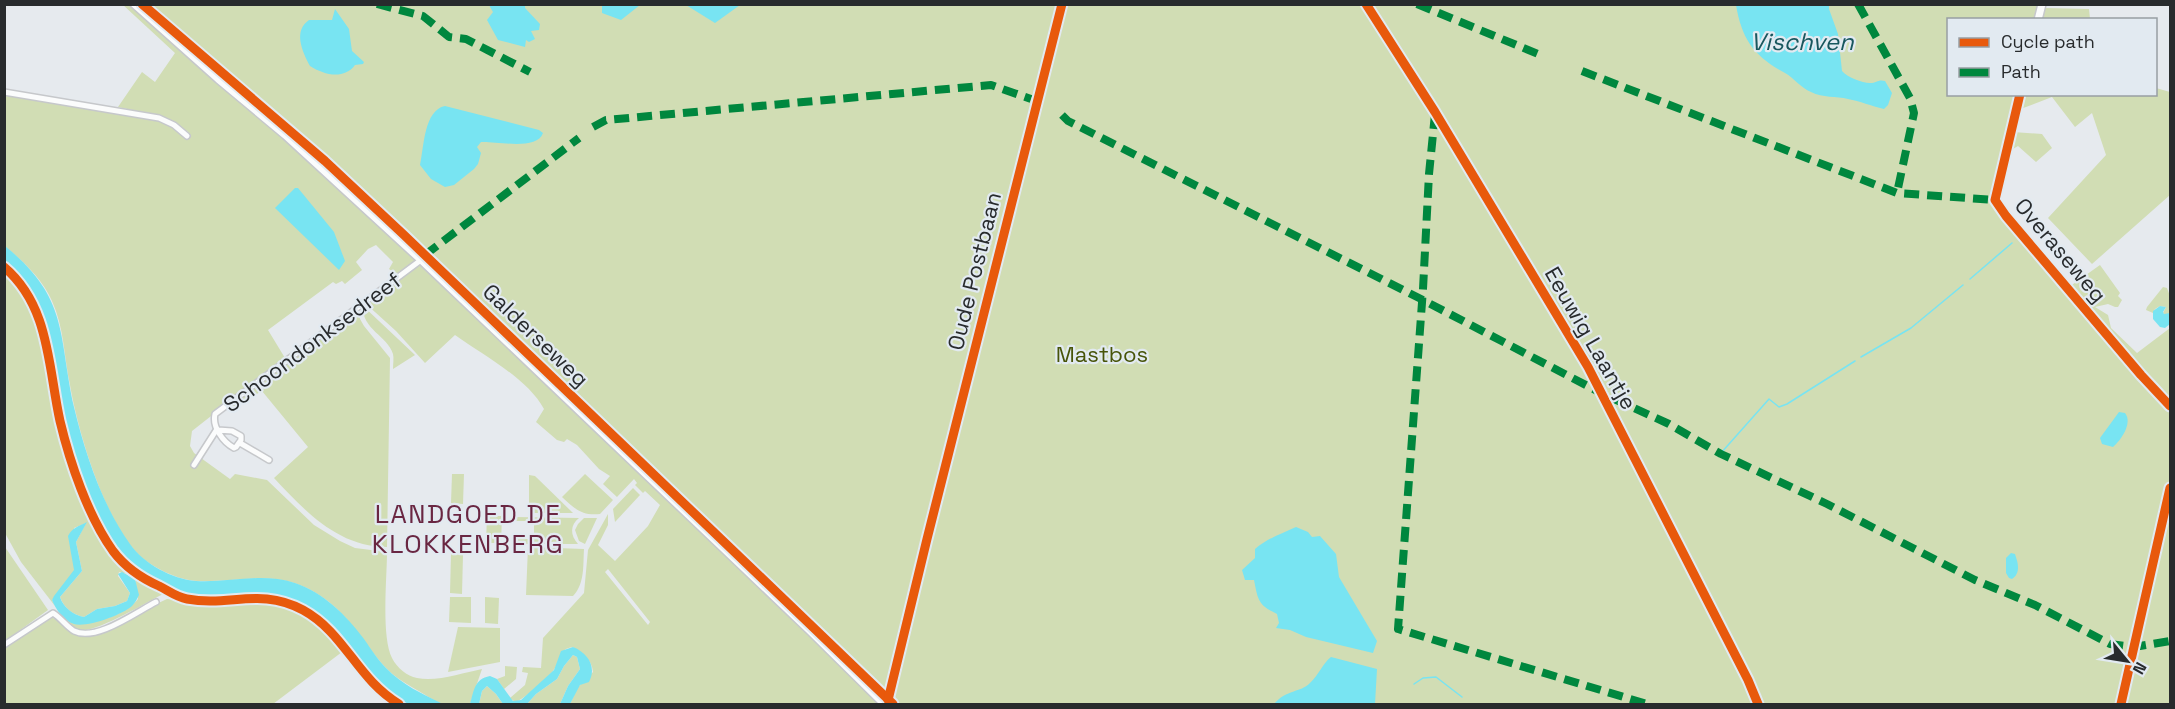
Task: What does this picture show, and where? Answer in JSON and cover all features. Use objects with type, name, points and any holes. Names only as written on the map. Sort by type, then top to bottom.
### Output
[{"type":"street","name":"Galderseweg","points":[[134,4],[285,135],[421,260],[885,705]]},
{"type":"street","points":[[4,92],[159,118],[174,125],[187,136]]},
{"type":"street","name":"Overaseweg","points":[[2020,96],[1995,200],[2140,375],[2170,406]]},
{"type":"street","name":"Schoondonksedreef","points":[[218,430],[232,431],[242,438],[235,448],[225,442],[218,430],[214,420],[215,414],[421,260]]},
{"type":"street","name":"Schoondonksedreef","points":[[194,465],[218,430]]},
{"type":"street","name":"Schoondonksedreef","points":[[240,443],[269,460]]},
{"type":"street","points":[[2121,705],[2170,488]]},
{"type":"street","points":[[4,645],[53,613],[74,631],[86,634],[103,630],[156,602]]},
{"type":"street","points":[[885,705],[906,628]]},
{"type":"green space","name":"Mastbos","points":[[122,4],[130,5],[180,50],[185,44],[143,5],[2039,5],[2036,18],[1947,18],[1947,96],[2017,96],[1991,193],[1996,197],[1996,201],[2069,287],[2100,265],[2120,293],[2118,296],[2122,300],[2118,307],[2108,304],[2095,307],[2108,315],[2111,328],[2137,353],[2170,328],[2170,704],[570,704],[578,687],[593,672],[589,660],[573,647],[564,650],[556,667],[541,684],[515,702],[510,698],[525,685],[528,673],[522,672],[523,667],[541,668],[543,638],[584,593],[588,550],[608,514],[608,525],[598,545],[615,561],[648,526],[660,505],[635,485],[637,483],[634,479],[617,497],[603,484],[610,476],[599,469],[577,445],[567,439],[564,442],[557,440],[536,422],[544,409],[527,387],[504,368],[455,335],[425,363],[396,331],[365,303],[396,274],[389,269],[393,262],[376,245],[368,249],[356,262],[362,270],[345,284],[342,281],[336,284],[333,282],[268,330],[285,358],[192,431],[190,446],[194,453],[230,479],[235,474],[267,480],[314,525],[340,541],[355,548],[387,552],[385,606],[387,636],[392,658],[397,665],[410,675],[425,679],[482,669],[470,704],[442,704],[408,685],[389,671],[342,614],[309,589],[293,583],[263,578],[198,581],[175,576],[140,556],[115,522],[95,476],[79,427],[56,311],[48,293],[37,278],[5,246],[4,95],[157,120],[184,135],[188,132],[173,121],[118,107],[142,72],[155,82],[175,53]],"holes":[[[608,569],[650,622],[648,625],[605,572]]]},
{"type":"green space","points":[[2044,8],[2089,9],[2090,18],[2042,18]]},
{"type":"green space","points":[[2157,88],[2170,92],[2170,195],[2092,264],[2048,218],[2106,155],[2092,113],[2075,127],[2052,97],[2018,110],[2022,96],[2157,96]]},
{"type":"green space","points":[[2013,132],[2042,134],[2052,148],[2036,162],[2018,146],[2008,152]]},
{"type":"green space","points":[[4,266],[27,291],[42,318],[64,434],[81,484],[103,532],[116,552],[135,571],[152,582],[178,592],[165,593],[111,621],[89,629],[76,628],[63,617],[80,622],[102,620],[124,611],[138,599],[135,579],[119,572],[118,576],[130,593],[127,601],[97,609],[84,617],[66,608],[60,597],[82,571],[76,542],[86,523],[74,528],[75,570],[52,600],[55,606],[21,562],[5,533]]},
{"type":"green space","points":[[2163,287],[2167,288],[2170,296],[2170,313],[2166,315],[2163,313],[2166,307],[2160,306],[2153,313],[2146,310],[2147,307]]},
{"type":"green space","points":[[362,305],[415,355],[393,369],[393,356],[390,348],[366,321]]},
{"type":"green space","points":[[358,308],[364,326],[390,358],[387,547],[353,541],[338,534],[310,514],[274,478],[308,447],[262,391],[232,406]]},
{"type":"green space","points":[[452,474],[464,474],[463,504],[451,503]]},
{"type":"green space","points":[[585,474],[613,500],[600,514],[579,511],[562,497]]},
{"type":"green space","points":[[529,475],[535,476],[573,513],[529,513]]},
{"type":"green space","points":[[633,488],[640,495],[615,522],[613,509]]},
{"type":"green space","points":[[487,516],[502,516],[501,543],[486,543]]},
{"type":"green space","points":[[515,517],[579,518],[572,530],[578,544],[514,544],[514,539],[534,539],[534,521],[515,521]]},
{"type":"green space","points":[[584,518],[597,518],[585,544],[579,541],[575,530]]},
{"type":"green space","points":[[5,547],[48,610],[4,641]]},
{"type":"green space","points":[[528,547],[584,549],[580,586],[573,596],[526,595]]},
{"type":"green space","points":[[451,554],[463,555],[462,594],[450,593]]},
{"type":"green space","points":[[450,597],[471,597],[471,623],[449,622]]},
{"type":"green space","points":[[485,597],[499,598],[498,624],[485,623]]},
{"type":"green space","points":[[167,599],[213,601],[263,599],[285,603],[314,619],[342,652],[273,704],[5,704],[5,648],[50,617],[76,634],[88,636]]},
{"type":"green space","points":[[458,627],[500,628],[500,662],[448,672]]},
{"type":"green space","points":[[573,655],[577,657],[580,669],[568,686],[560,704],[527,704],[536,694],[557,679]]},
{"type":"green space","points":[[505,666],[517,667],[516,679],[504,689],[497,679],[505,676]]},
{"type":"green space","points":[[487,686],[503,704],[479,704],[482,691]]},
{"type":"water","points":[[602,4],[640,5],[621,20],[602,13]]},
{"type":"water","points":[[740,4],[715,23],[686,5]]},
{"type":"water","points":[[489,5],[525,5],[525,8],[540,24],[539,30],[531,31],[535,39],[529,42],[526,40],[525,47],[498,40],[487,20],[493,12]]},
{"type":"water","name":"Vischven","points":[[1736,5],[1829,5],[1838,34],[1842,71],[1863,82],[1885,81],[1892,93],[1888,105],[1884,109],[1843,98],[1820,95],[1804,88],[1765,60],[1751,46],[1742,28]]},
{"type":"water","points":[[335,9],[349,29],[352,51],[364,62],[355,65],[345,73],[327,74],[310,66],[300,42],[300,35],[309,20],[332,20]]},
{"type":"water","points":[[445,106],[539,130],[543,133],[533,142],[515,144],[481,142],[477,147],[481,153],[474,169],[454,185],[445,187],[431,179],[420,165],[429,122],[438,109]]},
{"type":"water","points":[[295,188],[298,188],[334,232],[345,261],[339,270],[275,208]]},
{"type":"water","points":[[5,246],[26,265],[41,283],[51,301],[58,319],[74,407],[89,460],[111,513],[136,551],[159,569],[187,580],[270,578],[306,587],[342,613],[392,674],[413,689],[443,704],[415,705],[401,700],[376,679],[329,622],[310,608],[292,599],[260,593],[211,595],[172,591],[143,577],[118,555],[104,535],[81,484],[64,430],[41,318],[28,291],[5,266]]},
{"type":"water","points":[[2160,306],[2166,307],[2164,314],[2170,313],[2170,324],[2165,328],[2160,327],[2153,319],[2153,311]]},
{"type":"water","points":[[2119,412],[2125,413],[2127,417],[2125,431],[2113,447],[2102,444],[2100,438]]},
{"type":"water","points":[[87,522],[76,542],[82,571],[60,597],[63,604],[72,612],[84,617],[97,609],[127,601],[130,593],[118,574],[122,572],[135,579],[139,595],[132,606],[120,613],[104,620],[80,625],[70,623],[64,618],[52,600],[74,570],[68,536],[74,529]]},
{"type":"water","points":[[1296,527],[1308,532],[1312,537],[1320,536],[1336,554],[1339,577],[1377,641],[1373,653],[1276,628],[1279,623],[1277,614],[1262,605],[1254,580],[1245,580],[1242,570],[1255,558],[1255,549]]},
{"type":"water","points":[[2011,553],[2015,554],[2018,568],[2017,574],[2012,579],[2006,573],[2006,558]]},
{"type":"water","points":[[573,647],[587,657],[592,671],[589,682],[580,685],[570,704],[560,704],[568,686],[580,669],[577,657],[573,655],[557,679],[536,694],[527,704],[503,704],[487,686],[482,691],[479,704],[470,704],[478,683],[490,676],[497,679],[513,701],[521,700],[554,670],[561,651]]},
{"type":"water","points":[[1331,657],[1377,669],[1375,704],[1274,704],[1284,696],[1310,683]]},
{"type":"waterway","points":[[1970,279],[2012,243]]},
{"type":"waterway","points":[[1861,357],[1911,328],[1963,285]]},
{"type":"waterway","points":[[1721,453],[1769,399],[1779,407],[1787,404],[1855,361]]},
{"type":"waterway","points":[[1414,684],[1423,678],[1436,677],[1462,697]]},
{"type":"marked path","points":[[377,4],[423,16],[449,37],[466,39],[530,72]]},
{"type":"marked path","points":[[1417,4],[1543,56]]},
{"type":"marked path","points":[[1858,4],[1910,98],[1914,113],[1897,193]]},
{"type":"marked path","points":[[1582,71],[1897,193],[1995,200]]},
{"type":"marked path","points":[[593,127],[606,120],[991,85],[1031,99]]},
{"type":"marked path","points":[[1435,114],[1398,629],[1647,704]]},
{"type":"marked path","points":[[1062,115],[1068,121],[1421,299],[1603,394],[1669,424],[1721,454],[1827,504],[1975,580],[2035,605],[2110,644],[2134,647],[2170,641]]},
{"type":"marked path","points":[[425,255],[579,138]]},
{"type":"cycle path","points":[[142,4],[325,161],[893,704]]},
{"type":"cycle path","name":"Oude Postbaan","points":[[888,700],[1062,4]]},
{"type":"cycle path","name":"Eeuwig Laantje","points":[[1366,4],[1435,112],[1588,367],[1748,680],[1758,704]]},
{"type":"cycle path","points":[[2020,96],[1995,200],[2006,216],[2141,375],[2170,406]]},
{"type":"cycle path","points":[[4,267],[19,283],[39,319],[69,454],[88,506],[104,537],[118,557],[140,576],[183,598],[203,601],[273,600],[303,610],[330,631],[372,682],[399,704]]},
{"type":"cycle path","points":[[2121,704],[2170,488]]},
{"type":"district","name":"LANDGOED DE KLOKKENBERG","points":[[468,529]]}]
